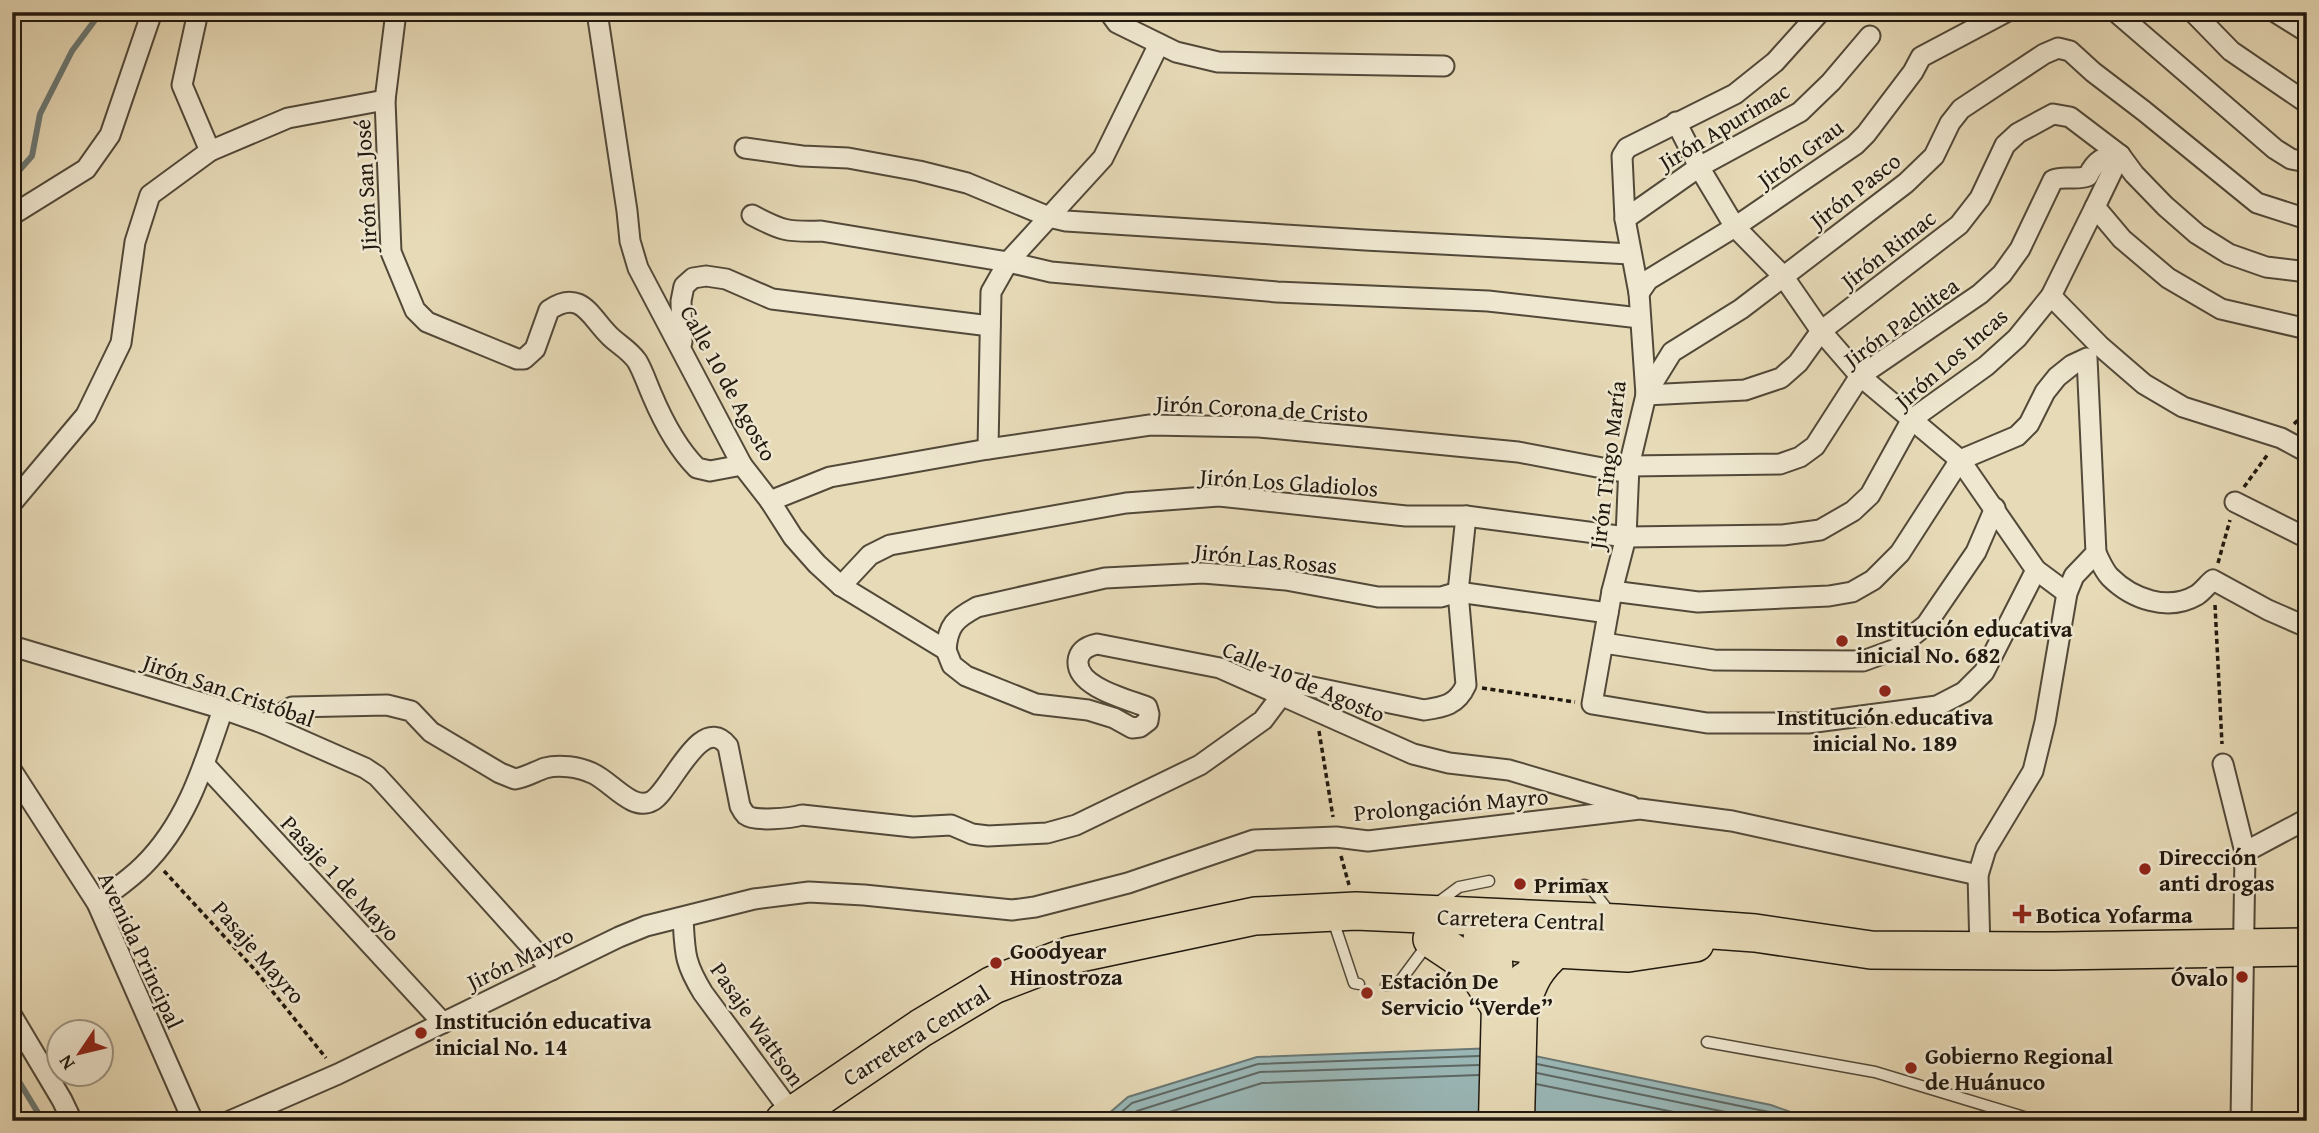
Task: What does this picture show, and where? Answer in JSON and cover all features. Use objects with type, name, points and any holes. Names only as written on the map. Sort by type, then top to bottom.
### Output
[{"type":"highway","name":"Carretera Central","points":[[791,1119],[921,1028],[993,985],[1071,955],[1255,916],[1284,913],[1345,918]]},
{"type":"highway","points":[[1345,918],[1379,936],[1427,927],[1628,953],[1755,933]]},
{"type":"highway","name":"Carretera Central","points":[[1523,938],[1617,923],[1755,933],[1871,950],[2307,947]]},
{"type":"highway","points":[[1427,927],[1479,976],[1509,1014],[1529,978],[1545,959],[1523,938]]},
{"type":"main road","points":[[1495,1121],[1509,1014],[1523,938]]},
{"type":"main road","points":[[1509,1014],[1518,1121]]},
{"type":"street","points":[[12,215],[86,169],[110,135],[152,12]]},
{"type":"street","points":[[198,12],[183,85],[210,151]]},
{"type":"street","name":"Jirón San José","points":[[396,12],[385,100],[391,252],[415,310],[427,322],[517,359],[524,359],[535,349],[549,310],[562,304],[578,303],[637,361],[664,424],[697,468],[710,471],[742,465]]},
{"type":"street","name":"Calle 10 de Agosto","points":[[597,12],[630,241],[638,268],[742,465],[793,537],[841,586],[946,650],[952,665],[966,676],[1036,704],[1088,710],[1114,718],[1132,729],[1148,721],[1147,707],[1095,686],[1084,678],[1077,663],[1079,656],[1086,647],[1097,644],[1220,668],[1413,754],[1449,763],[1509,770],[1640,809]]},
{"type":"street","points":[[1109,12],[1117,23],[1159,44],[1189,57],[1218,62],[1444,66]]},
{"type":"street","points":[[1820,12],[1775,62],[1735,94],[1676,122],[1735,227],[1783,276],[1821,331],[1860,376],[1960,460],[2036,569],[2067,593]]},
{"type":"street","name":"Jirón Grau","points":[[1639,293],[1648,280],[1735,227],[1855,145],[1913,72],[1921,57],[2006,12]]},
{"type":"street","points":[[2116,12],[2275,149],[2291,159],[2307,162]]},
{"type":"street","points":[[2193,12],[2231,51],[2307,103]]},
{"type":"street","points":[[2275,12],[2307,32]]},
{"type":"street","name":"Jirón Apurimac","points":[[1625,219],[1699,167],[1800,112],[1831,82],[1870,36]]},
{"type":"street","points":[[988,449],[992,292],[1008,262],[1103,159],[1159,44]]},
{"type":"street","name":"Jirón Pasco","points":[[1646,395],[1672,352],[1741,309],[1906,183],[1934,156],[1961,109],[2036,59],[2058,48],[2070,51],[2257,203],[2307,219]]},
{"type":"street","points":[[12,503],[86,415],[121,343],[135,242],[150,195],[210,151],[288,118],[385,100]]},
{"type":"street","name":"Jirón Rimac","points":[[1646,395],[1745,390],[1781,378],[1798,363],[1821,331],[1959,225],[1980,198],[2005,145],[2018,133],[2043,117],[2053,114],[2070,117],[2120,155],[2134,174],[2165,205],[2197,234],[2229,254],[2266,267],[2307,272]]},
{"type":"street","name":"Jirón Tingo María","points":[[1592,704],[1612,591],[1626,537],[1629,466],[1646,395],[1639,293],[1625,219],[1622,156],[1627,148],[1676,122]]},
{"type":"street","points":[[745,148],[802,156],[848,158],[919,171],[967,183],[1049,217],[1066,221],[1631,254]]},
{"type":"street","name":"Jirón Los Incas","points":[[1626,537],[1783,535],[1820,530],[1853,511],[1870,495],[1912,419],[1996,357],[2017,338],[2052,296],[2120,155]]},
{"type":"street","name":"Jirón Pachitea","points":[[1629,466],[1780,464],[1800,457],[1815,446],[1860,376],[1980,294],[2002,274],[2020,249],[2053,180],[2061,177],[2076,180],[2088,176],[2101,158],[2120,155]]},
{"type":"street","points":[[2095,207],[2122,239],[2168,278],[2221,309],[2307,329]]},
{"type":"street","points":[[752,215],[792,232],[821,231],[1008,262],[1052,272],[1278,292],[1488,301],[1640,318]]},
{"type":"street","points":[[683,350],[680,311],[684,286],[693,278],[706,276],[726,279],[772,299],[990,327]]},
{"type":"street","points":[[2052,296],[2100,346],[2144,384],[2183,407],[2281,438],[2307,452]]},
{"type":"street","points":[[1612,591],[1698,602],[1829,596],[1852,592],[1873,580],[1900,553],[1960,460],[2017,436],[2029,424],[2045,392],[2057,377],[2072,365],[2087,358],[2096,553],[2108,575],[2127,591],[2153,602],[2173,604],[2197,595],[2213,580],[2268,610],[2307,626]]},
{"type":"street","name":"Jirón Corona de Cristo","points":[[770,501],[830,477],[988,449],[1150,425],[1259,427],[1518,452],[1605,470],[1618,471],[1629,466]]},
{"type":"street","name":"Jirón Los Gladiolos","points":[[841,586],[870,555],[890,545],[1126,503],[1219,496],[1406,516],[1466,516],[1626,537]]},
{"type":"street","points":[[2235,502],[2307,537]]},
{"type":"street","points":[[1604,643],[1714,660],[1863,661],[1896,649],[1926,625],[1976,552],[1994,508]]},
{"type":"street","points":[[1220,668],[1424,710],[1444,707],[1461,697],[1466,685],[1458,592],[1466,516]]},
{"type":"street","points":[[1980,950],[1979,875],[1986,849],[2033,771],[2045,722],[2067,593],[2074,576],[2096,553]]},
{"type":"street","points":[[1592,704],[1707,723],[1808,723],[1937,706],[1964,692],[1984,672],[2036,569]]},
{"type":"street","name":"Jirón Las Rosas","points":[[946,650],[947,634],[957,618],[976,607],[1105,578],[1203,573],[1286,580],[1378,597],[1441,597],[1458,592],[1608,613]]},
{"type":"street","name":"Jirón San Cristóbal","points":[[12,646],[223,709],[265,724],[365,768],[377,776],[552,970]]},
{"type":"street","points":[[265,724],[292,707],[387,705],[402,708],[411,711],[431,732],[499,773],[514,779],[560,766],[591,773],[613,785],[629,800],[641,804],[652,801],[659,795],[695,747],[711,737],[717,737],[728,746],[740,806],[745,814],[752,817],[791,818],[802,815],[913,827],[951,825],[972,834],[1015,836],[1047,833],[1076,825],[1200,765],[1263,720],[1281,695]]},
{"type":"street","points":[[97,903],[144,865],[177,824],[190,802],[223,709]]},
{"type":"street","name":"Pasaje 1 de Mayo","points":[[204,764],[443,1023]]},
{"type":"street","points":[[2223,764],[2245,852],[2241,1121]]},
{"type":"street","name":"Avenida Principal","points":[[12,771],[97,903],[193,1121]]},
{"type":"street","name":"Prolongación Mayro","points":[[683,918],[754,899],[809,892],[1024,909],[1128,883],[1254,840],[1336,837],[1368,841],[1640,809],[1732,821],[1979,875]]},
{"type":"street","points":[[2245,852],[2307,819]]},
{"type":"street","name":"Jirón Mayro","points":[[230,1121],[338,1073],[646,926],[683,918]]},
{"type":"street","name":"Pasaje Wattson","points":[[683,918],[685,959],[692,976],[791,1119]]},
{"type":"street","points":[[12,1016],[72,1121]]},
{"type":"lane","points":[[1386,985],[1398,984],[1427,927],[1459,887],[1489,881]]},
{"type":"lane","points":[[1584,885],[1590,887],[1617,923]]},
{"type":"lane","points":[[1345,918],[1354,983],[1359,984]]},
{"type":"lane","points":[[1707,1042],[1875,1072],[2036,1121]]},
{"type":"path","points":[[1466,685],[1526,697],[1592,704]]},
{"type":"path","points":[[1316,712],[1336,837],[1345,918]]},
{"type":"path","name":"Pasaje Mayro","points":[[150,857],[256,971],[338,1073]]},
{"type":"path","points":[[12,1089],[26,1121]]},
{"type":"water","points":[[1496,1048],[1771,1105],[1816,1121],[1100,1121],[1128,1097],[1257,1057]]},
{"type":"waterway","points":[[12,175],[32,156],[40,114],[72,51],[101,12]]},
{"type":"waterway","points":[[12,1070],[43,1121]]},
{"type":"place","name":"Institución educativa inicial No. 682","points":[[1842,641]]},
{"type":"place","name":"Institución educativa inicial No. 189","points":[[1885,691]]},
{"type":"place","name":"Dirección anti drogas","points":[[2145,869]]},
{"type":"place","name":"Primax","points":[[1520,884]]},
{"type":"place","name":"Botica Yofarma","points":[[2022,914]]},
{"type":"place","name":"Goodyear Hinostroza","points":[[996,963]]},
{"type":"place","name":"Óvalo","points":[[2242,977]]},
{"type":"place","name":"Estación De Servicio “Verde”","points":[[1367,993]]},
{"type":"place","name":"Institución educativa inicial No. 14","points":[[421,1033]]},
{"type":"place","name":"Gobierno Regional de Huánuco","points":[[1911,1068]]}]
